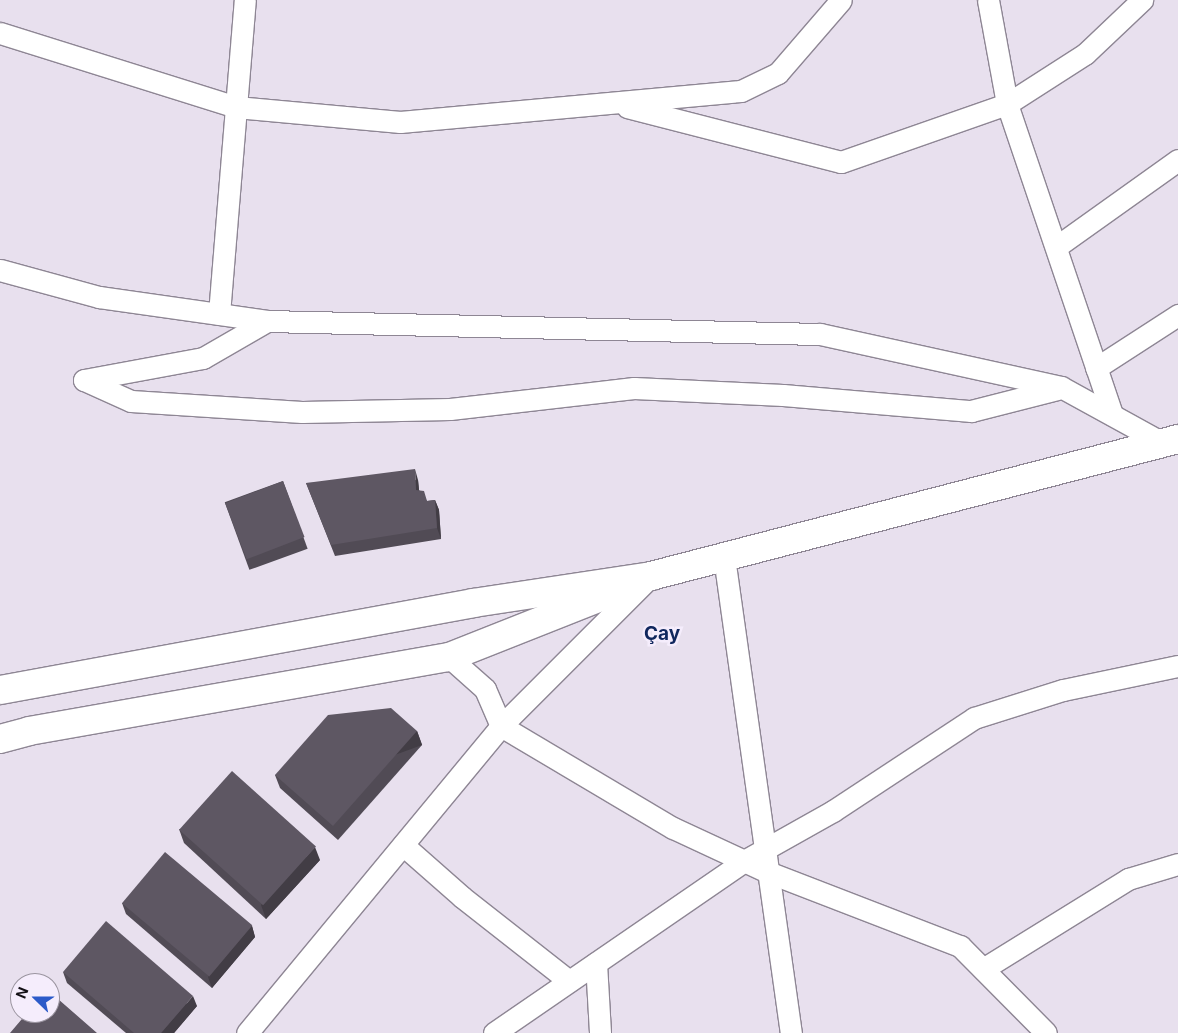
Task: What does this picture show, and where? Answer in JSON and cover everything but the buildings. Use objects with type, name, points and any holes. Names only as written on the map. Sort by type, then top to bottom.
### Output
[{"type":"main road","points":[[0,690],[473,602],[651,576],[1171,441]]},
{"type":"main road","points":[[0,739],[29,731],[449,657],[651,576]]},
{"type":"street","points":[[219,314],[245,0]]},
{"type":"street","points":[[0,33],[236,107],[400,122],[741,91],[778,73],[841,0]]},
{"type":"street","points":[[988,0],[1008,104],[1112,415]]},
{"type":"street","points":[[612,103],[841,162],[1008,104],[1085,54],[1142,0]]},
{"type":"street","points":[[1056,247],[1178,160]]},
{"type":"street","points":[[0,270],[99,297],[267,321],[820,334],[1062,387],[1112,415],[1171,441]]},
{"type":"street","points":[[1096,368],[1178,315]]},
{"type":"street","points":[[267,321],[203,358],[84,380],[131,401],[302,412],[450,409],[634,388],[784,396],[971,411],[1062,387]]},
{"type":"street","points":[[724,557],[791,1033]]},
{"type":"street","points":[[248,1033],[501,726],[651,576]]},
{"type":"street","points":[[449,657],[485,689],[501,726],[673,828],[768,872],[960,946],[1046,1033]]},
{"type":"street","points":[[494,1033],[744,861],[833,811],[974,718],[1063,690],[1178,666]]},
{"type":"street","points":[[403,845],[462,897],[570,981]]},
{"type":"street","points":[[983,969],[1128,879],[1178,864]]},
{"type":"street","points":[[596,963],[600,1033]]},
{"type":"district","name":"Çay","points":[[662,634]]}]
